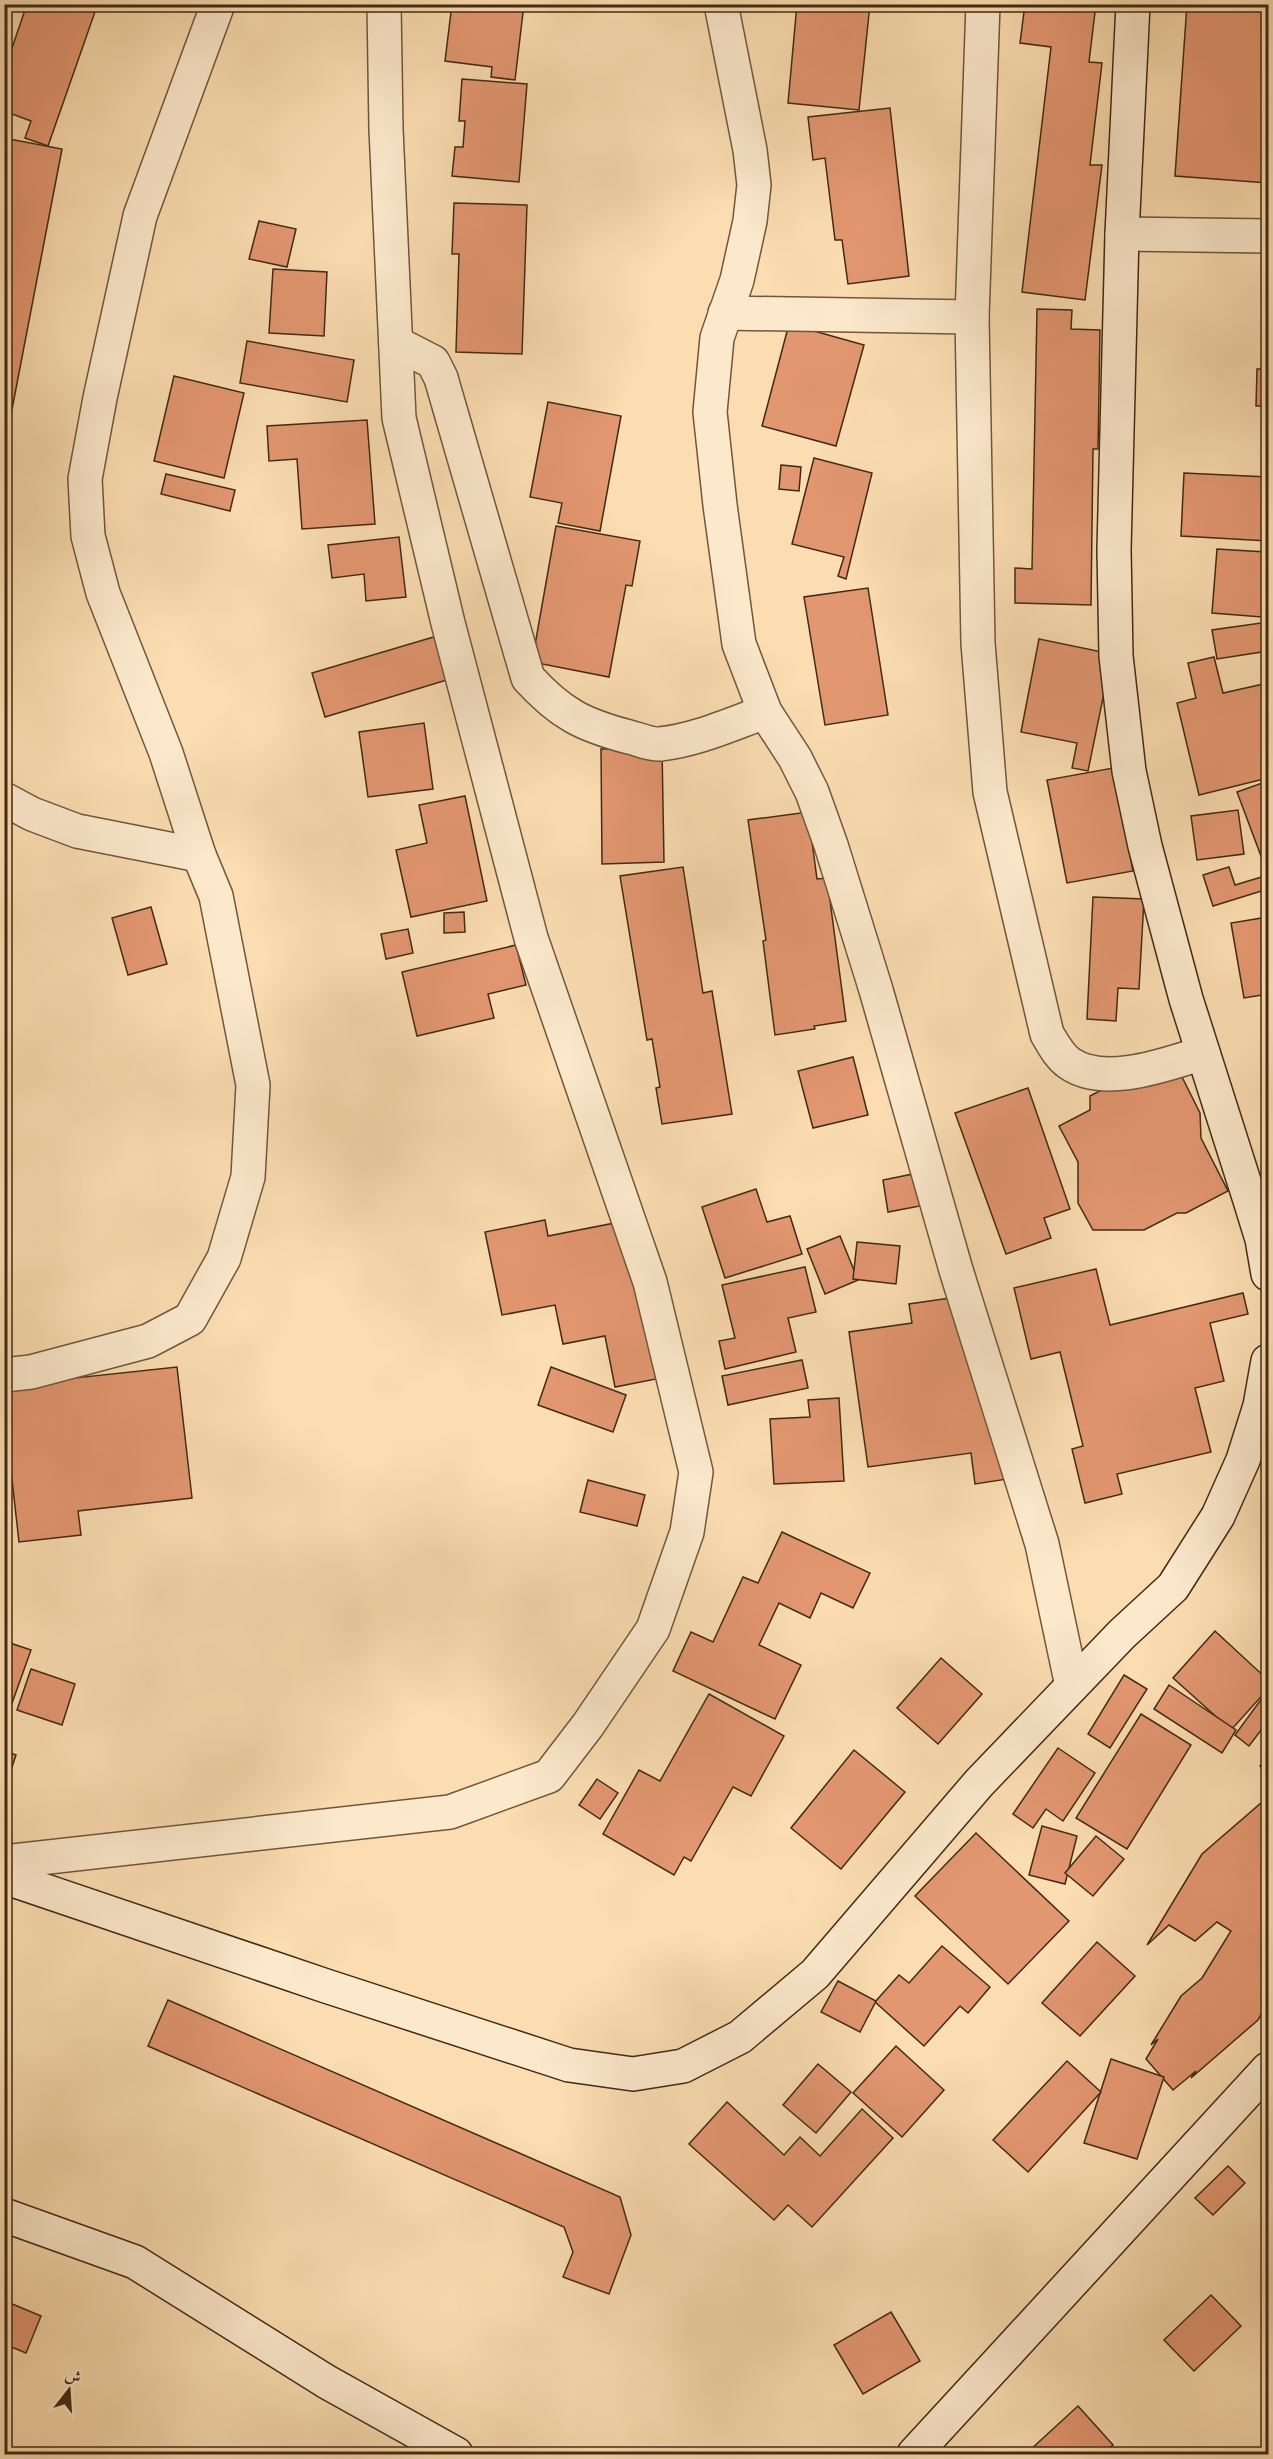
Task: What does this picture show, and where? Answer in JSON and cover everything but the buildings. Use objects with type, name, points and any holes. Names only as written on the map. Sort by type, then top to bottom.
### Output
[{"type":"street","points":[[4,1375],[31,1372],[148,1341],[190,1319],[224,1258],[248,1177],[253,1085],[216,896],[199,855],[166,753],[103,593],[88,536],[85,479],[100,398],[140,216],[218,4]]},
{"type":"street","points":[[4,1862],[450,1812],[549,1776],[588,1725],[653,1629],[687,1532],[696,1472],[650,1282],[525,916],[448,623],[399,418],[386,129],[384,4]]},
{"type":"street","points":[[721,4],[750,150],[754,185],[750,221],[737,280],[717,338],[710,412],[720,506],[740,644],[765,712],[795,758],[808,784],[831,845],[876,990],[956,1270],[1042,1544],[1072,1686]]},
{"type":"street","points":[[983,4],[972,317],[978,642],[990,792],[1047,1034],[1060,1055],[1082,1070],[1116,1073],[1156,1067],[1203,1053]]},
{"type":"street","points":[[1133,4],[1122,234],[1114,550],[1116,656],[1129,771],[1143,835],[1185,999],[1250,1197],[1269,1274]]},
{"type":"street","points":[[1122,234],[1269,236]]},
{"type":"street","points":[[726,312],[972,317]]},
{"type":"street","points":[[396,343],[433,362],[441,378],[528,678],[549,701],[568,716],[602,730],[657,744],[700,736],[765,712]]},
{"type":"street","points":[[4,799],[32,814],[77,831],[199,855]]},
{"type":"street","points":[[4,1877],[569,2066],[633,2074],[683,2066],[740,2037],[815,1974],[979,1783],[1122,1634],[1173,1587],[1218,1516],[1243,1460],[1260,1406],[1269,1361]]},
{"type":"street","points":[[914,2454],[1269,2069]]},
{"type":"street","points":[[4,2215],[135,2262],[327,2382],[456,2454]]}]
